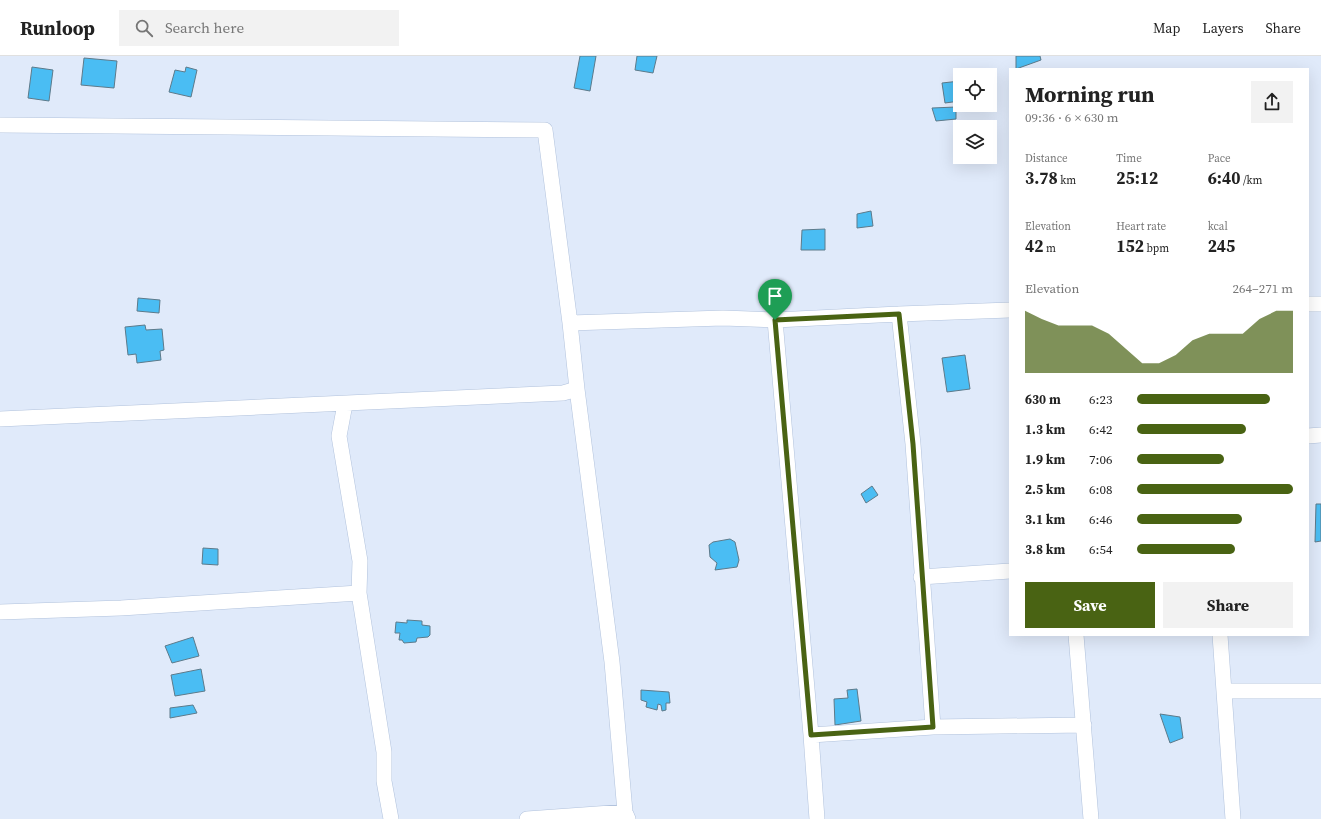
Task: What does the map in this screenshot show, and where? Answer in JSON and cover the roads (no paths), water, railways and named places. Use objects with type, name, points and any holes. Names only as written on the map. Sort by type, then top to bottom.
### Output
[{"type":"street","points":[[0,125],[544,130],[570,323],[612,662],[627,816],[527,819]]},
{"type":"street","points":[[1309,304],[1321,304]]},
{"type":"street","points":[[570,323],[722,318],[775,320],[1009,310]]},
{"type":"street","points":[[899,314],[913,444],[921,577],[933,727]]},
{"type":"street","points":[[775,320],[817,819]]},
{"type":"street","points":[[0,419],[563,393],[577,389]]},
{"type":"street","points":[[345,404],[339,436],[360,562],[359,593],[384,752],[384,781],[392,819]]},
{"type":"street","points":[[1309,436],[1321,435]]},
{"type":"street","points":[[921,577],[1009,571]]},
{"type":"street","points":[[0,612],[122,608],[359,593]]},
{"type":"street","points":[[1076,636],[1091,819]]},
{"type":"street","points":[[1220,636],[1233,819]]},
{"type":"street","points":[[1225,691],[1321,692]]},
{"type":"street","points":[[811,735],[933,727],[1084,725]]}]
